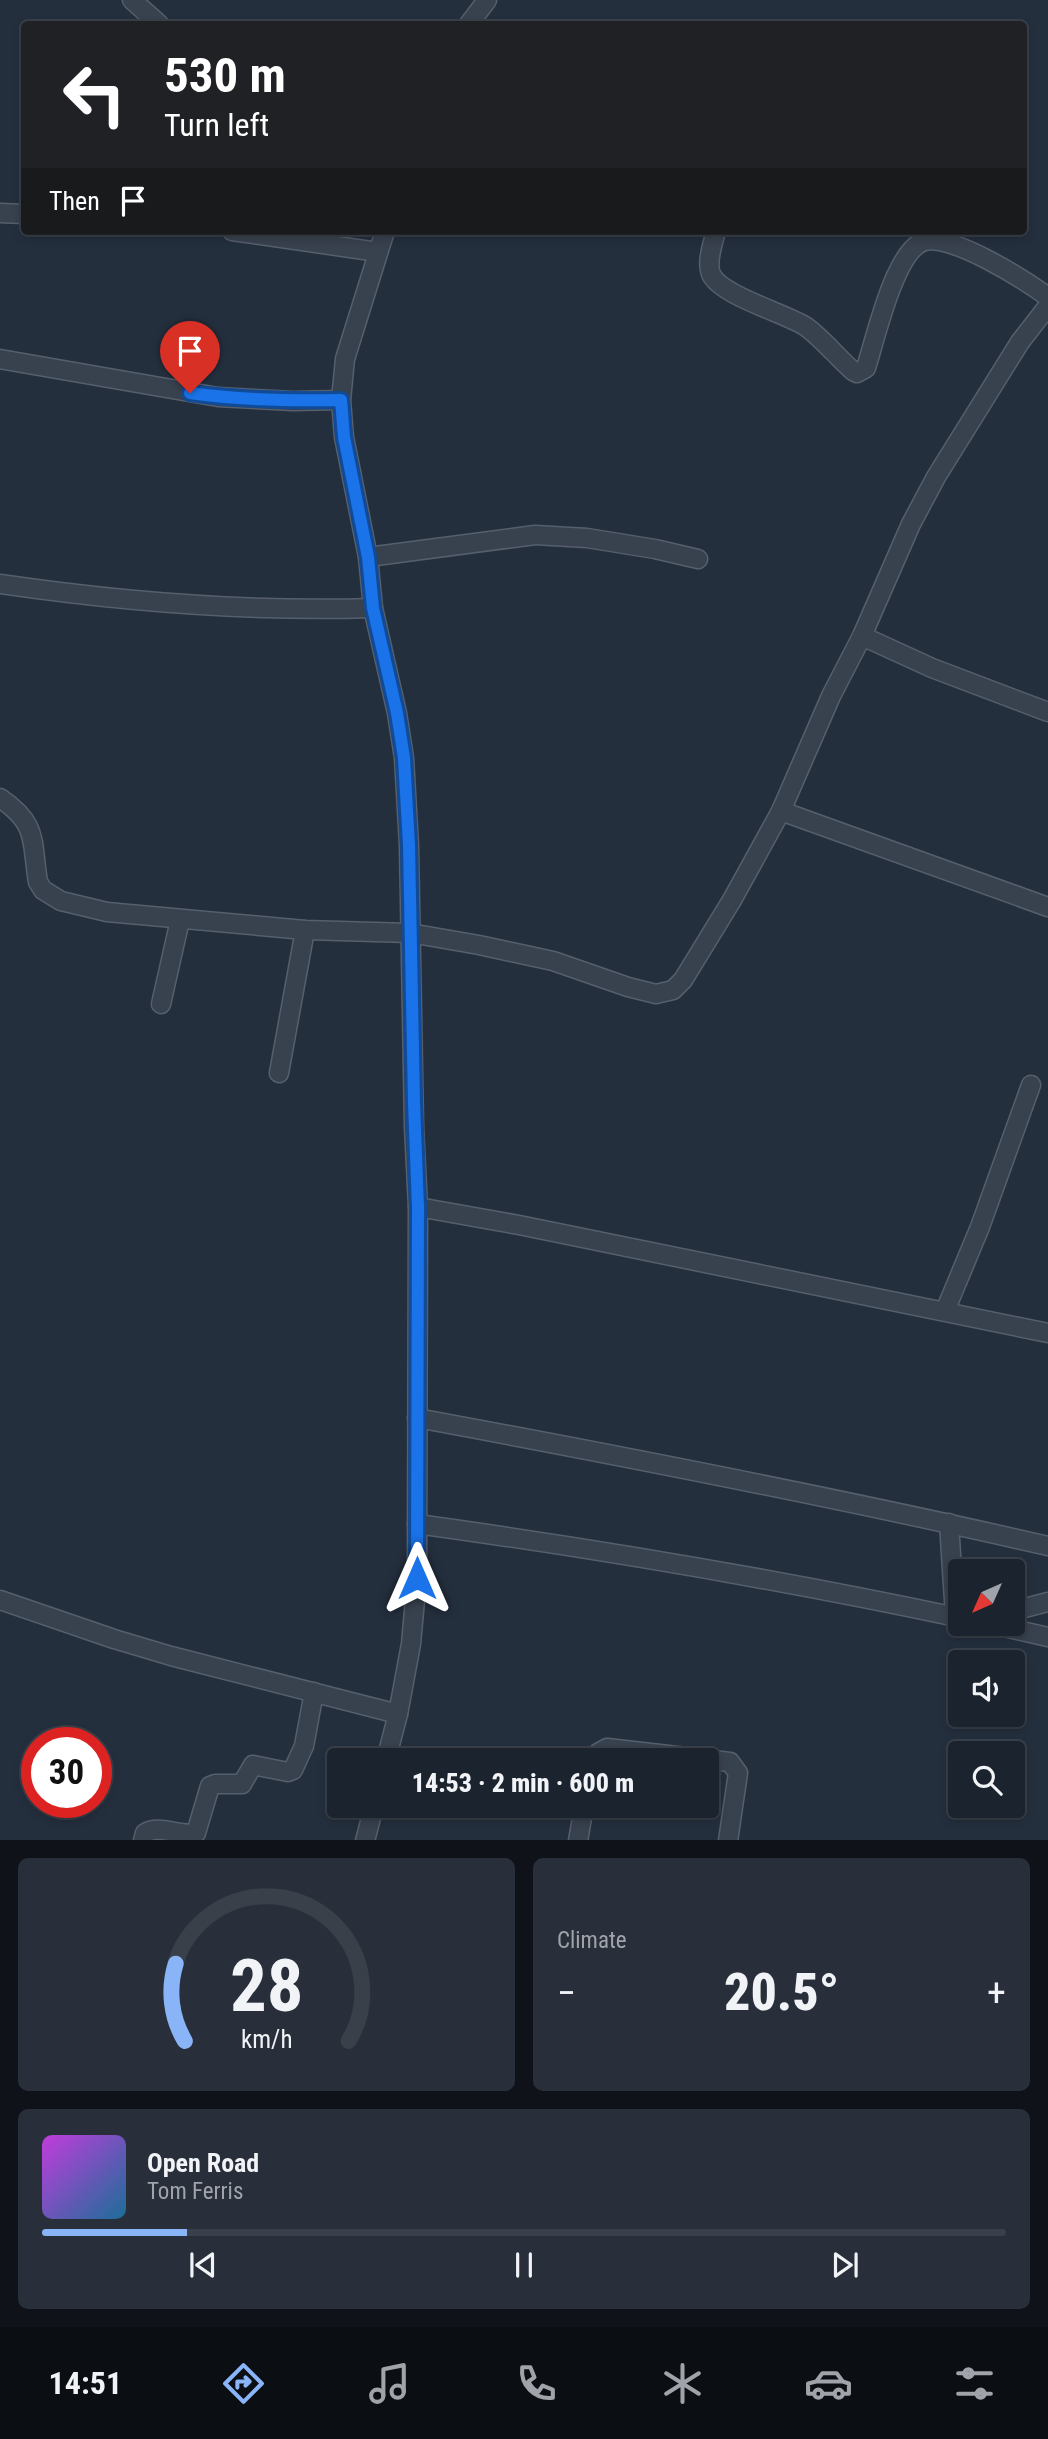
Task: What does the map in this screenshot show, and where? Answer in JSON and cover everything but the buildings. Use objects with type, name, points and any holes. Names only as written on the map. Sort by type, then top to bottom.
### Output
[{"type":"street","points":[[132,0],[156,21]]},
{"type":"street","points":[[471,21],[487,0]]},
{"type":"street","points":[[0,213],[21,214]]},
{"type":"street","points":[[260,235],[378,252]]},
{"type":"street","points":[[384,235],[345,359],[341,400],[344,437],[368,557],[373,608],[397,713],[404,758],[409,845],[418,1207],[417,1578],[411,1644],[389,1748]]},
{"type":"street","points":[[715,235],[710,271],[714,278],[733,293],[807,328],[857,373],[866,368],[892,283],[921,242],[933,240],[996,262],[1048,298]]},
{"type":"street","points":[[0,798],[16,809],[30,826],[38,882],[52,897],[61,901],[107,912],[180,920],[305,930],[410,933],[553,961],[656,994],[673,990],[683,980],[732,900],[781,811],[831,696],[862,636],[911,524],[936,477],[1020,342],[1048,306]]},
{"type":"street","points":[[0,359],[218,397],[293,401],[341,400]]},
{"type":"street","points":[[368,557],[535,536],[587,538],[698,559]]},
{"type":"street","points":[[0,584],[130,600],[247,608],[373,608]]},
{"type":"street","points":[[862,636],[932,668],[1048,712]]},
{"type":"street","points":[[781,811],[1048,907]]},
{"type":"street","points":[[161,1004],[180,920]]},
{"type":"street","points":[[279,1073],[305,930]]},
{"type":"street","points":[[945,1311],[980,1227],[1031,1085]]},
{"type":"street","points":[[418,1207],[533,1227],[1048,1332]]},
{"type":"street","points":[[417,1418],[651,1462],[1048,1546]]},
{"type":"street","points":[[949,1523],[952,1559]]},
{"type":"street","points":[[417,1524],[629,1555],[834,1591],[948,1615]]},
{"type":"street","points":[[0,1600],[170,1656],[398,1714]]},
{"type":"street","points":[[1026,1608],[1048,1602]]},
{"type":"street","points":[[1026,1631],[1048,1636]]},
{"type":"street","points":[[143,1840],[145,1833],[152,1829],[197,1833],[209,1786],[242,1783],[253,1765],[288,1772],[293,1770],[304,1746],[314,1692]]},
{"type":"street","points":[[719,1761],[730,1762],[738,1773],[728,1840]]},
{"type":"street","points":[[365,1840],[371,1818]]},
{"type":"street","points":[[578,1840],[582,1818]]},
{"type":"route","points":[[190,393],[293,401],[341,400],[344,437],[368,557],[373,608],[397,713],[404,758],[409,845],[418,1207],[417,1578]]}]
